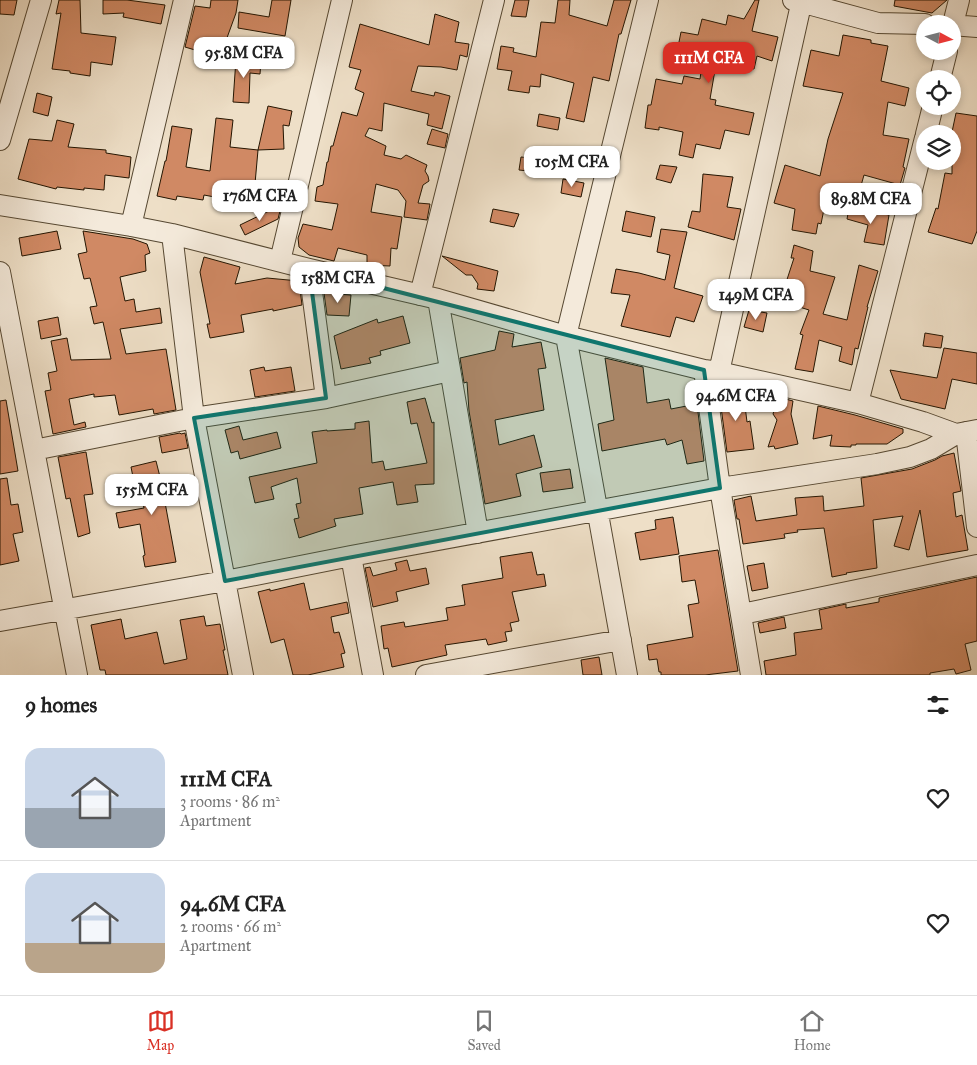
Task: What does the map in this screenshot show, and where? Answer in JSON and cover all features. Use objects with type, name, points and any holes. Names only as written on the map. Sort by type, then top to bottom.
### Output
[{"type":"street","points":[[0,140],[42,0]]},
{"type":"street","points":[[131,226],[184,0]]},
{"type":"street","points":[[280,260],[342,0]]},
{"type":"street","points":[[478,533],[450,371],[429,297],[494,0]]},
{"type":"street","points":[[627,675],[566,336],[648,0]]},
{"type":"street","points":[[956,15],[960,0]]},
{"type":"street","points":[[751,675],[720,488],[712,371],[799,1],[878,23],[916,24]]},
{"type":"street","points":[[961,26],[977,27]]},
{"type":"street","points":[[858,403],[917,170]]},
{"type":"street","points":[[0,205],[172,234],[429,297],[566,336],[858,403],[922,422],[966,432]]},
{"type":"street","points":[[172,234],[194,418],[243,675]]},
{"type":"street","points":[[309,269],[326,398]]},
{"type":"street","points":[[0,272],[6,338],[34,450],[77,675]]},
{"type":"street","points":[[34,450],[194,418],[326,398],[450,371]]},
{"type":"street","points":[[0,621],[225,581],[720,488],[885,462],[910,457],[966,432]]},
{"type":"street","points":[[966,432],[977,527]]},
{"type":"street","points":[[352,556],[373,675]]},
{"type":"street","points":[[742,614],[977,565]]},
{"type":"street","points":[[426,675],[621,640]]},
{"type":"highlighted area","points":[[309,269],[704,370],[720,488],[225,581],[194,418],[326,398]]},
{"type":"building","points":[[0,0],[17,0],[14,15],[0,14]]},
{"type":"building","points":[[59,0],[80,0],[81,33],[116,37],[112,65],[91,62],[90,76],[52,69],[61,13],[56,14]]},
{"type":"building","points":[[103,0],[127,0],[165,5],[161,24],[123,17],[124,13],[103,14]]},
{"type":"building","points":[[211,0],[238,0],[236,13],[224,46],[207,44],[205,53],[185,47],[195,6],[210,8]]},
{"type":"building","points":[[272,0],[291,0],[285,36],[238,28],[239,12],[269,17]]},
{"type":"building","points":[[515,0],[529,0],[526,17],[511,16]]},
{"type":"building","points":[[558,0],[570,0],[569,15],[607,26],[614,0],[631,0],[621,34],[619,34],[609,81],[593,77],[584,122],[566,118],[574,83],[541,74],[540,87],[530,86],[529,93],[508,90],[512,71],[497,69],[501,46],[514,48],[513,52],[536,57],[541,22],[555,23]]},
{"type":"building","points":[[755,0],[759,0],[752,31],[778,37],[772,61],[757,56],[754,69],[717,62],[710,99],[716,100],[715,105],[754,113],[749,135],[725,130],[720,149],[696,144],[693,158],[679,155],[683,132],[659,127],[659,130],[645,128],[648,105],[651,105],[656,79],[682,84],[684,76],[700,79],[704,52],[678,47],[681,32],[698,35],[702,19],[726,25],[728,15],[744,19]]},
{"type":"building","points":[[895,0],[947,0],[932,13],[894,6]]},
{"type":"building","points":[[435,14],[459,22],[455,42],[469,44],[467,57],[460,55],[457,70],[418,66],[411,91],[434,96],[435,92],[450,96],[442,129],[427,125],[429,114],[384,103],[382,131],[369,128],[365,136],[386,146],[384,155],[401,159],[406,155],[427,165],[425,171],[429,181],[423,185],[418,203],[430,204],[427,220],[404,217],[406,201],[398,190],[376,184],[371,212],[402,217],[397,249],[391,248],[390,266],[367,265],[367,255],[338,248],[334,261],[309,255],[299,247],[298,238],[303,224],[332,230],[338,204],[315,201],[317,187],[323,185],[331,146],[333,146],[342,112],[357,116],[364,93],[355,89],[361,70],[349,67],[360,24],[429,45]]},
{"type":"building","points":[[843,35],[871,40],[871,43],[888,46],[881,81],[909,88],[905,106],[888,102],[883,135],[909,139],[903,167],[905,168],[900,185],[864,175],[855,207],[826,199],[821,224],[818,223],[816,234],[792,230],[795,209],[774,203],[785,165],[820,176],[828,139],[843,93],[803,86],[811,50],[839,56]]},
{"type":"building","points":[[236,59],[261,61],[260,74],[250,73],[249,103],[233,102]]},
{"type":"building","points":[[37,93],[52,97],[48,116],[33,112]]},
{"type":"building","points":[[268,106],[292,111],[289,126],[283,125],[284,149],[258,150]]},
{"type":"building","points":[[539,114],[560,118],[558,130],[537,126]]},
{"type":"building","points":[[961,114],[977,116],[977,231],[972,244],[928,232],[936,208],[938,209],[945,173],[952,174],[952,170],[961,170],[961,125],[953,125],[956,115]]},
{"type":"building","points":[[216,118],[233,120],[230,147],[258,150],[254,195],[236,201],[204,195],[203,200],[177,196],[176,200],[157,196],[172,126],[192,129],[186,167],[210,171]]},
{"type":"building","points":[[57,120],[74,124],[68,147],[106,150],[106,153],[131,157],[129,178],[105,175],[104,190],[57,187],[56,189],[18,179],[29,139],[52,141]]},
{"type":"building","points":[[432,129],[448,134],[445,148],[427,144]]},
{"type":"building","points":[[521,157],[540,159],[538,172],[519,170]]},
{"type":"building","points":[[660,165],[677,167],[671,183],[656,179]]},
{"type":"building","points":[[703,174],[733,177],[727,207],[741,209],[734,240],[688,227],[692,211],[700,212]]},
{"type":"building","points":[[563,179],[584,183],[581,197],[561,193]]},
{"type":"building","points":[[849,208],[889,215],[884,245],[864,242],[868,225],[847,219]]},
{"type":"building","points":[[493,209],[519,214],[514,227],[490,222]]},
{"type":"building","points":[[271,210],[280,211],[278,219],[245,235],[240,225]]},
{"type":"building","points":[[626,211],[655,217],[651,237],[622,231]]},
{"type":"building","points":[[661,229],[687,232],[674,288],[703,296],[694,322],[676,317],[670,337],[621,326],[630,295],[611,293],[616,269],[665,280],[670,255],[657,252]]},
{"type":"building","points":[[57,231],[61,249],[22,256],[19,238]]},
{"type":"building","points":[[83,231],[133,239],[147,244],[150,253],[145,255],[146,271],[120,277],[125,301],[134,299],[136,312],[160,308],[162,323],[120,329],[126,354],[166,349],[176,410],[154,414],[153,409],[119,415],[115,395],[94,397],[94,394],[69,399],[74,425],[85,422],[86,427],[53,434],[45,391],[51,390],[48,373],[57,371],[51,341],[67,338],[71,360],[111,359],[103,322],[94,324],[90,307],[97,306],[90,278],[84,279],[78,254],[87,252]]},
{"type":"building","points":[[794,245],[813,251],[810,271],[835,277],[823,314],[847,320],[859,265],[878,271],[867,307],[858,349],[855,348],[852,365],[839,361],[842,347],[819,340],[813,372],[795,369],[803,335],[800,334],[809,310],[780,301],[794,258],[791,258]]},
{"type":"building","points":[[442,256],[498,271],[494,291],[477,289],[478,284],[472,275],[466,275]]},
{"type":"building","points":[[204,257],[240,267],[235,284],[267,278],[299,281],[302,305],[241,315],[244,332],[210,338],[207,324],[210,324],[200,272]]},
{"type":"building","points":[[324,293],[351,295],[349,316],[327,315]]},
{"type":"building","points":[[749,310],[767,313],[763,332],[744,327]]},
{"type":"building","points":[[403,316],[410,343],[380,351],[381,355],[369,358],[371,363],[341,369],[334,336],[377,319],[378,323]]},
{"type":"building","points":[[58,317],[61,335],[41,339],[38,321]]},
{"type":"building","points":[[499,331],[514,334],[512,347],[541,342],[546,368],[538,369],[544,410],[495,420],[499,445],[534,435],[542,467],[516,474],[521,496],[485,504],[469,411],[467,382],[464,383],[460,358],[495,350]]},
{"type":"building","points":[[925,333],[943,336],[941,348],[923,346]]},
{"type":"building","points":[[944,348],[977,353],[977,384],[952,379],[945,409],[901,399],[890,370],[937,378]]},
{"type":"building","points":[[605,358],[643,367],[647,403],[669,399],[671,409],[697,404],[704,461],[687,464],[682,440],[667,445],[665,439],[602,451],[598,424],[614,420]]},
{"type":"building","points":[[264,367],[265,371],[291,367],[295,391],[255,397],[250,370]]},
{"type":"building","points":[[743,390],[747,422],[750,421],[754,449],[727,452],[719,392]]},
{"type":"building","points":[[778,397],[793,401],[791,414],[798,444],[775,449],[774,446],[768,447],[777,420],[773,414]]},
{"type":"building","points":[[425,398],[432,423],[434,422],[434,484],[415,485],[418,502],[397,505],[393,482],[359,488],[363,514],[334,519],[336,526],[299,538],[294,519],[299,518],[296,504],[301,503],[297,478],[271,487],[274,499],[255,503],[249,477],[317,463],[312,432],[355,429],[355,423],[369,421],[372,463],[383,461],[385,470],[427,463],[417,423],[411,424],[407,402]]},
{"type":"building","points":[[6,400],[18,471],[0,474],[0,401]]},
{"type":"building","points":[[818,406],[903,429],[903,433],[887,444],[856,444],[851,445],[851,447],[830,446],[832,435],[813,439]]},
{"type":"building","points":[[239,426],[243,440],[277,432],[281,448],[240,459],[238,451],[231,453],[225,430]]},
{"type":"building","points":[[185,433],[188,448],[162,453],[159,437]]},
{"type":"building","points":[[86,452],[93,494],[84,495],[90,533],[78,537],[70,498],[66,499],[58,457]]},
{"type":"building","points":[[954,453],[961,491],[953,493],[956,517],[962,515],[968,550],[927,557],[920,510],[909,550],[894,546],[903,516],[873,520],[877,568],[832,577],[824,528],[797,530],[798,532],[784,534],[785,538],[743,544],[734,500],[751,496],[756,521],[797,515],[795,498],[823,496],[824,511],[864,506],[861,478],[912,469]]},
{"type":"building","points":[[156,461],[161,481],[168,480],[171,496],[164,497],[176,562],[145,567],[140,524],[119,528],[116,513],[144,508],[138,481],[134,482],[131,467]]},
{"type":"building","points":[[570,469],[573,488],[543,492],[540,473]]},
{"type":"building","points":[[7,478],[11,505],[18,504],[23,532],[13,534],[19,561],[0,565],[0,479]]},
{"type":"building","points":[[673,517],[679,554],[640,560],[635,533],[656,529],[655,520]]},
{"type":"building","points":[[718,550],[738,671],[705,675],[661,675],[657,659],[649,660],[647,645],[693,637],[688,605],[699,603],[695,580],[682,582],[679,556]]},
{"type":"building","points":[[532,552],[537,575],[544,574],[546,586],[512,592],[519,621],[510,623],[512,631],[505,632],[507,641],[488,645],[486,639],[445,645],[447,655],[392,667],[388,648],[384,649],[381,626],[404,622],[405,627],[448,620],[446,608],[465,605],[462,585],[503,578],[500,557]]},
{"type":"building","points":[[407,560],[410,571],[426,568],[429,584],[396,592],[398,601],[373,607],[365,568],[370,567],[373,576],[397,570],[395,563]]},
{"type":"building","points":[[764,563],[768,588],[752,591],[747,566]]},
{"type":"building","points":[[977,577],[977,641],[965,644],[971,670],[956,674],[954,669],[930,673],[930,675],[766,675],[764,661],[796,655],[794,633],[822,629],[819,610],[846,604],[846,608],[879,602],[879,598]]},
{"type":"building","points":[[304,583],[310,610],[347,602],[349,613],[331,617],[334,633],[339,632],[345,653],[341,654],[344,667],[308,675],[293,675],[284,639],[271,643],[258,592]]},
{"type":"building","points":[[204,616],[206,626],[220,624],[228,675],[106,675],[105,670],[100,670],[91,625],[121,619],[125,639],[157,632],[164,664],[187,659],[180,620]]},
{"type":"building","points":[[784,617],[786,628],[760,633],[758,623]]},
{"type":"building","points":[[599,657],[602,675],[583,675],[581,660]]}]
